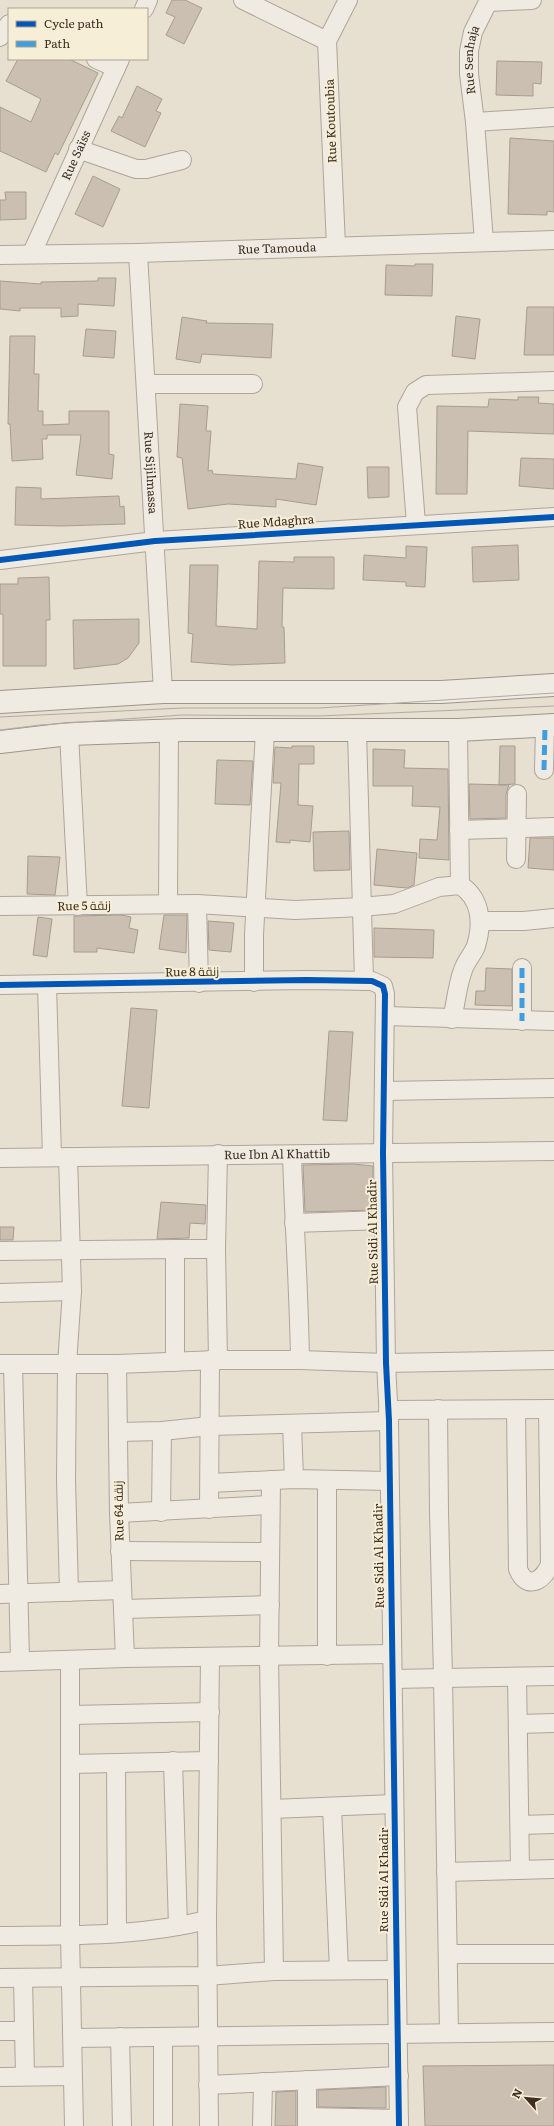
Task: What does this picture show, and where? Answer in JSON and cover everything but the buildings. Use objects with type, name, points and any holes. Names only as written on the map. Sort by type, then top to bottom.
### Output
[{"type":"main road","points":[[0,702],[163,692],[441,692],[554,685]]},
{"type":"main road","points":[[0,742],[69,734],[169,731],[458,730],[550,726]]},
{"type":"street","points":[[244,0],[328,41]]},
{"type":"street","name":"Rue Koutoubia","points":[[336,246],[328,41],[348,0]]},
{"type":"street","name":"Rue Senhaja","points":[[484,242],[475,122],[469,74],[469,51],[473,32],[489,1],[532,0]]},
{"type":"street","points":[[0,37],[8,25]]},
{"type":"street","points":[[100,60],[118,64]]},
{"type":"street","name":"Rue Saïss","points":[[32,253],[78,149],[118,64]]},
{"type":"street","points":[[475,122],[554,117]]},
{"type":"street","points":[[78,149],[136,169],[146,169],[182,160]]},
{"type":"street","name":"Rue Tamouda","points":[[0,255],[32,253],[138,253],[554,240]]},
{"type":"street","name":"Rue Sijilmassa","points":[[138,253],[163,692]]},
{"type":"street","points":[[416,524],[407,407],[415,392],[426,385],[554,381]]},
{"type":"street","points":[[146,384],[253,384]]},
{"type":"street","name":"Rue Mdaghra","points":[[0,560],[155,541],[416,524],[554,517]]},
{"type":"street","points":[[544,770],[550,726]]},
{"type":"street","points":[[452,1019],[463,970],[476,946],[480,921],[477,902],[470,892],[460,885],[458,730]]},
{"type":"street","points":[[168,904],[169,731]]},
{"type":"street","points":[[254,982],[256,908],[265,731]]},
{"type":"street","points":[[357,731],[364,981]]},
{"type":"street","points":[[69,734],[78,906]]},
{"type":"street","points":[[516,859],[517,794]]},
{"type":"street","points":[[459,830],[554,827]]},
{"type":"street","name":"Rue 5 زنقة","points":[[0,906],[197,904],[295,910],[362,907],[394,904],[440,887],[460,885]]},
{"type":"street","points":[[197,904],[199,983]]},
{"type":"street","points":[[480,921],[524,921],[554,918]]},
{"type":"street","points":[[522,968],[522,1021]]},
{"type":"street","name":"Rue 8 زنقة","points":[[0,985],[199,983],[307,980],[364,981],[376,982],[383,986]]},
{"type":"street","points":[[47,985],[60,1157],[72,1250],[72,1291],[67,1364],[66,1480],[69,1592]]},
{"type":"street","name":"Rue Sidi Al Khadir","points":[[383,986],[386,1016],[383,1153],[386,1363],[389,1415],[388,1482],[393,1678],[395,1970],[399,2035],[399,2122]]},
{"type":"street","points":[[386,1016],[554,1021]]},
{"type":"street","points":[[384,1091],[554,1088]]},
{"type":"street","name":"Rue Ibn Al Khattib","points":[[0,1158],[218,1154],[292,1155],[554,1151]]},
{"type":"street","points":[[209,1509],[210,1426],[214,1360],[218,1154]]},
{"type":"street","points":[[292,1155],[294,1223],[299,1292],[300,1360]]},
{"type":"street","points":[[294,1223],[384,1220]]},
{"type":"street","points":[[175,1249],[175,1362]]},
{"type":"street","points":[[0,1251],[216,1249]]},
{"type":"street","points":[[0,1293],[72,1291]]},
{"type":"street","points":[[20,1661],[7,1364],[117,1364],[214,1360],[300,1360],[386,1363],[554,1360]]},
{"type":"street","name":"Rue 64 زنقة","points":[[117,1364],[120,1551],[125,1658]]},
{"type":"street","points":[[438,1409],[449,2033]]},
{"type":"street","points":[[118,1432],[162,1431],[210,1426],[292,1424],[438,1409],[551,1409],[550,1564],[539,1581],[532,1581],[522,1576],[518,1569],[516,1410]]},
{"type":"street","points":[[292,1424],[294,1480]]},
{"type":"street","points":[[161,1512],[162,1431]]},
{"type":"street","points":[[210,1482],[270,1480],[388,1482]]},
{"type":"street","points":[[270,1480],[269,1656],[274,1971]]},
{"type":"street","points":[[327,1481],[327,1656]]},
{"type":"street","points":[[119,1513],[161,1512],[270,1505]]},
{"type":"street","points":[[120,1551],[270,1552]]},
{"type":"street","points":[[0,1594],[122,1590]]},
{"type":"street","points":[[123,1609],[270,1605]]},
{"type":"street","points":[[0,1662],[70,1661],[125,1658],[392,1654]]},
{"type":"street","points":[[209,2126],[207,1920],[210,1657]]},
{"type":"street","points":[[70,1661],[70,1935],[74,2126]]},
{"type":"street","points":[[393,1678],[554,1676]]},
{"type":"street","points":[[517,1677],[520,1870]]},
{"type":"street","points":[[71,1715],[210,1712]]},
{"type":"street","points":[[518,1724],[554,1723]]},
{"type":"street","points":[[173,1761],[178,1926]]},
{"type":"street","points":[[70,1764],[209,1761]]},
{"type":"street","points":[[116,1763],[117,1933]]},
{"type":"street","points":[[272,1808],[394,1804]]},
{"type":"street","points":[[332,1806],[340,1970]]},
{"type":"street","points":[[520,1825],[554,1824]]},
{"type":"street","points":[[446,1872],[554,1869]]},
{"type":"street","points":[[0,1936],[70,1935],[146,1931],[207,1920]]},
{"type":"street","points":[[448,1954],[554,1954]]},
{"type":"street","points":[[0,1978],[207,1976],[274,1971],[395,1970]]},
{"type":"street","points":[[23,1978],[25,2076]]},
{"type":"street","points":[[0,2032],[24,2031]]},
{"type":"street","points":[[73,2038],[554,2032]]},
{"type":"street","points":[[120,2037],[122,2126]]},
{"type":"street","points":[[163,2037],[163,2126]]},
{"type":"street","points":[[0,2077],[72,2076]]},
{"type":"street","points":[[208,2085],[399,2076]]},
{"type":"street","points":[[307,2080],[307,2121],[399,2122]]},
{"type":"street","points":[[262,2126],[263,2082]]},
{"type":"tram line","points":[[0,717],[182,708],[319,708],[554,693]]},
{"type":"tram line","points":[[0,730],[40,725],[182,715],[319,716],[554,706]]},
{"type":"marked path","points":[[544,770],[545,726]]},
{"type":"marked path","points":[[522,968],[522,1021]]},
{"type":"cycle path","points":[[0,560],[155,541],[554,517]]},
{"type":"cycle path","points":[[0,985],[307,980],[372,981],[383,986],[385,994],[383,1153],[386,1363],[389,1421],[399,2126]]}]
